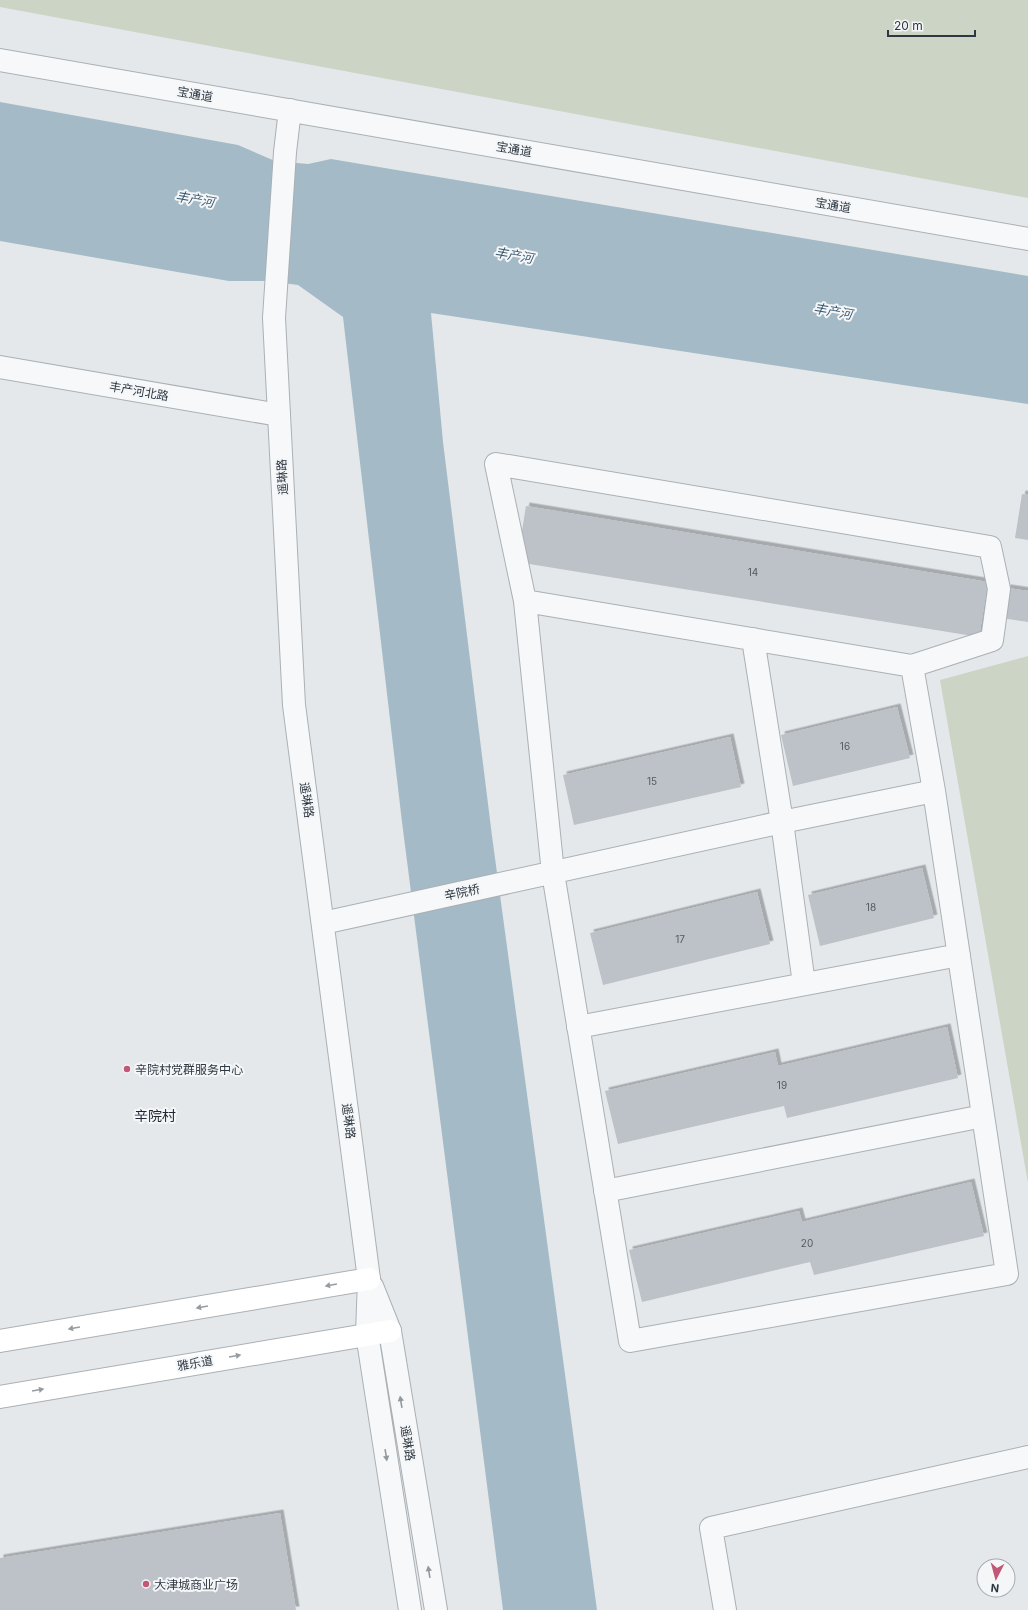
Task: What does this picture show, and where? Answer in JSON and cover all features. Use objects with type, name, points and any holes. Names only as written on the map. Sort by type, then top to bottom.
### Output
[{"type":"main road","points":[[0,1341],[369,1279]]},
{"type":"main road","name":"雅乐道","points":[[0,1397],[390,1331]]},
{"type":"street","name":"宝通道","points":[[0,60],[1028,239]]},
{"type":"street","name":"遥琳路","points":[[290,110],[285,152],[274,318],[294,705],[369,1279],[367,1334],[410,1610]]},
{"type":"street","name":"丰产河北路","points":[[0,367],[279,415]]},
{"type":"street","points":[[526,601],[912,666],[992,640],[998,589],[990,547],[496,464],[526,601],[553,873],[630,1341],[1007,1274],[934,791],[912,666]]},
{"type":"street","points":[[753,639],[782,822],[804,984]]},
{"type":"street","name":"辛院桥","points":[[323,923],[782,822],[934,791]]},
{"type":"street","points":[[578,1026],[959,955]]},
{"type":"street","points":[[605,1191],[984,1116]]},
{"type":"street","name":"遥琳路","points":[[369,1279],[390,1331],[436,1610]]},
{"type":"street","points":[[726,1610],[710,1528],[1028,1456]]},
{"type":"shaded area","points":[[0,0],[1028,0],[1028,198],[0,7]]},
{"type":"shaded area","points":[[1028,656],[1028,1183],[940,680]]},
{"type":"water","name":"丰产河","points":[[0,102],[238,145],[275,161],[308,164],[331,159],[1028,276],[1028,404],[431,313],[443,442],[492,836],[597,1610],[503,1610],[402,822],[343,317],[298,285],[268,281],[229,281],[0,241]]},
{"type":"building","points":[[1022,494],[1028,495],[1028,540],[1015,538]]},
{"type":"building","points":[[526,506],[988,582],[979,637],[517,562]]},
{"type":"building","points":[[1007,588],[1028,591],[1028,622],[1002,618]]},
{"type":"building","points":[[897,707],[910,758],[793,786],[781,735]]},
{"type":"building","points":[[730,737],[741,787],[574,825],[563,775]]},
{"type":"building","points":[[922,868],[934,918],[820,946],[808,895]]},
{"type":"building","points":[[757,892],[770,944],[603,985],[590,933]]},
{"type":"building","points":[[947,1027],[958,1078],[787,1118],[784,1106],[618,1144],[605,1091],[775,1052],[778,1066]]},
{"type":"building","points":[[971,1182],[984,1236],[814,1275],[810,1262],[642,1302],[629,1250],[799,1211],[802,1222]]},
{"type":"building","name":"大津城商业广场","points":[[280,1513],[296,1610],[0,1610],[0,1558]]},
{"type":"place","name":"辛院村党群服务中心","points":[[127,1069]]},
{"type":"place","name":"大津城商业广场","points":[[146,1584]]},
{"type":"district","name":"辛院村","points":[[155,1115]]}]
